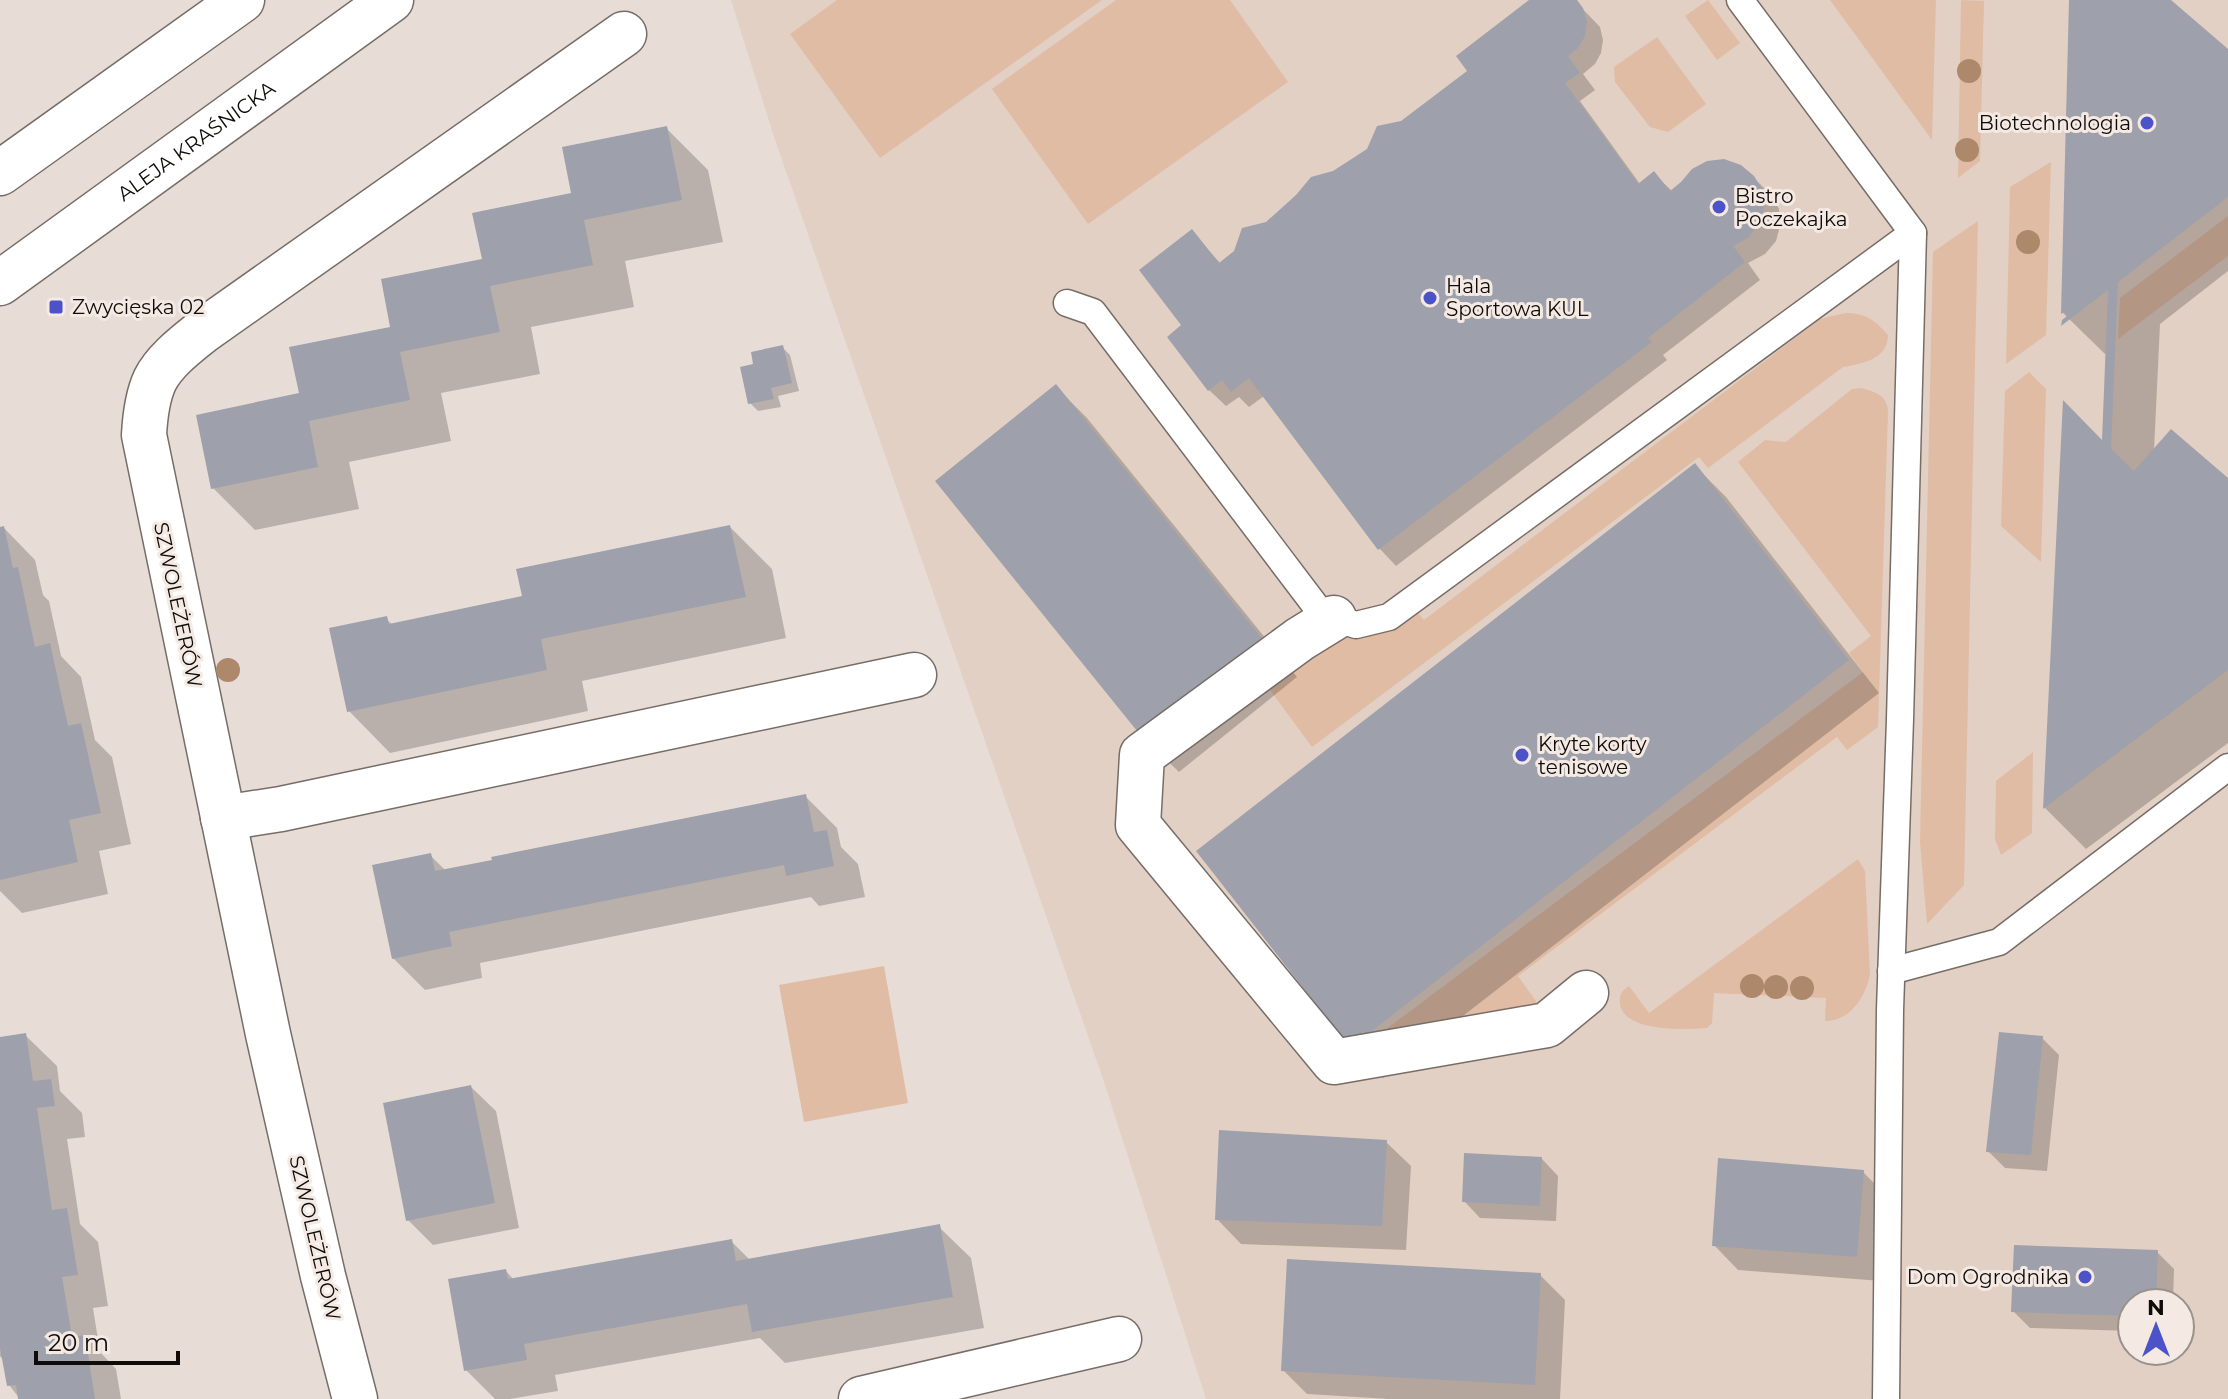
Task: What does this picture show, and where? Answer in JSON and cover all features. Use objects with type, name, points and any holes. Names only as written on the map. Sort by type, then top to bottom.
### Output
[{"type":"street","points":[[0,173],[242,0]]},
{"type":"street","name":"ALEJA KRAŚNICKA","points":[[0,283],[391,0]]},
{"type":"street","name":"SZWOLEŻERÓW","points":[[355,1399],[306,1203],[223,818],[144,435],[147,407],[155,378],[177,353],[203,331],[624,34]]},
{"type":"street","points":[[1334,618],[1300,639],[1142,755],[1138,825],[1334,1062],[1547,1025],[1586,993]]},
{"type":"street","points":[[223,818],[281,809],[914,675]]},
{"type":"street","points":[[861,1399],[1119,1339]]},
{"type":"lane","points":[[1740,0],[1913,233],[1891,971],[1886,1399]]},
{"type":"lane","points":[[1067,303],[1093,312],[1318,609],[1356,625],[1389,617],[1913,233]]},
{"type":"lane","points":[[1891,971],[1999,942],[2228,767]]},
{"type":"shaded area","points":[[731,0],[2228,0],[2228,1399],[1206,1399],[1103,1079],[774,137]]},
{"type":"shaded area","points":[[837,0],[1102,0],[880,158],[790,34]]},
{"type":"shaded area","points":[[1116,0],[1230,0],[1288,82],[1088,224],[992,89]]},
{"type":"shaded area","points":[[1708,0],[1740,43],[1717,60],[1685,16]]},
{"type":"shaded area","points":[[1830,0],[1936,0],[1932,140]]},
{"type":"shaded area","points":[[1961,0],[1984,1],[1980,161],[1958,178]]},
{"type":"shaded area","points":[[1657,37],[1706,104],[1668,132],[1650,127],[1615,82],[1614,67]]},
{"type":"shaded area","points":[[2051,162],[2046,335],[2006,364],[2010,187]]},
{"type":"shaded area","points":[[2228,216],[2228,256],[2118,339],[2120,298]]},
{"type":"shaded area","points":[[1978,221],[1964,885],[1927,924],[1920,842],[1933,252]]},
{"type":"shaded area","points":[[1845,313],[1869,318],[1888,335],[1884,350],[1879,355],[1866,362],[1843,367],[1708,468],[1699,457],[1312,747],[1262,679],[1328,635],[1382,633],[1417,612],[1424,620],[1820,319]]},
{"type":"shaded area","points":[[2029,372],[2046,389],[2041,562],[2001,526],[2005,391]]},
{"type":"shaded area","points":[[1862,388],[1883,398],[1888,412],[1878,727],[1847,750],[1837,737],[1518,976],[1538,1004],[1365,1045],[1863,672],[1849,653],[1871,636],[1738,462],[1765,440],[1786,442],[1852,389]]},
{"type":"shaded area","points":[[2033,752],[2032,833],[2001,855],[1995,839],[1996,781]]},
{"type":"shaded area","points":[[1858,859],[1865,871],[1870,975],[1860,999],[1842,1017],[1825,1021],[1826,998],[1714,993],[1712,1023],[1707,1028],[1656,1027],[1631,1019],[1623,1012],[1620,997],[1629,986],[1649,1013]]},
{"type":"shaded area","points":[[884,966],[908,1103],[804,1122],[779,985]]},
{"type":"building","name":"Hala Sportowa KUL","points":[[1529,0],[1577,0],[1583,8],[1587,22],[1585,36],[1578,48],[1568,56],[1580,73],[1565,83],[1638,184],[1654,171],[1670,191],[1692,169],[1707,161],[1724,159],[1741,165],[1754,176],[1763,191],[1764,208],[1759,224],[1748,238],[1733,246],[1745,262],[1648,338],[1652,342],[1378,550],[1249,378],[1231,392],[1222,380],[1208,391],[1167,337],[1181,325],[1139,270],[1192,229],[1219,263],[1234,251],[1242,228],[1266,222],[1311,177],[1333,171],[1367,149],[1377,126],[1401,121],[1467,71],[1456,56]]},
{"type":"building","points":[[2069,0],[2171,0],[2228,49],[2228,197],[2118,282],[2111,449],[2134,471],[2171,429],[2228,478],[2228,670],[2043,809],[2063,400],[2102,440],[2108,290],[2061,326],[2067,316],[2064,312],[2061,314]]},
{"type":"building","points":[[667,126],[682,200],[584,220],[593,265],[490,286],[500,332],[400,352],[410,400],[309,421],[318,467],[211,489],[196,415],[299,393],[289,347],[390,327],[381,279],[482,259],[472,213],[571,193],[562,147]]},
{"type":"building","points":[[783,345],[792,383],[771,388],[774,399],[748,404],[740,367],[753,364],[751,352]]},
{"type":"building","points":[[1056,384],[1267,645],[1146,742],[935,481]]},
{"type":"building","name":"Kryte korty tenisowe","points":[[1695,463],[1849,660],[1350,1048],[1196,851]]},
{"type":"building","points":[[730,525],[746,597],[541,639],[547,670],[347,712],[329,628],[387,616],[389,624],[522,596],[516,569]]},
{"type":"building","points":[[4,526],[13,568],[18,567],[35,647],[50,643],[68,726],[81,723],[101,813],[69,820],[78,862],[0,880],[0,527]]},
{"type":"building","points":[[806,794],[814,832],[827,830],[834,866],[786,876],[784,865],[449,932],[452,946],[392,959],[372,865],[431,853],[435,871]]},
{"type":"building","points":[[1999,1032],[2043,1036],[2031,1155],[1986,1152]]},
{"type":"building","points":[[26,1033],[33,1081],[51,1079],[55,1106],[37,1108],[52,1210],[67,1208],[78,1275],[62,1277],[72,1337],[85,1335],[95,1399],[18,1399],[16,1385],[7,1386],[0,1348],[0,1037]]},
{"type":"building","points":[[471,1085],[495,1203],[406,1221],[383,1103]]},
{"type":"building","points":[[1219,1130],[1387,1140],[1382,1226],[1215,1220]]},
{"type":"building","points":[[1464,1153],[1542,1157],[1540,1206],[1462,1202]]},
{"type":"building","points":[[1718,1158],[1864,1170],[1857,1257],[1712,1246]]},
{"type":"building","points":[[940,1224],[953,1297],[752,1332],[747,1304],[524,1344],[527,1360],[464,1371],[448,1279],[506,1269],[508,1279],[732,1239],[736,1261]]},
{"type":"building","name":"Dom Ogrodnika","points":[[2014,1245],[2158,1250],[2157,1287],[2116,1287],[2116,1315],[2011,1312]]},
{"type":"building","points":[[1287,1259],[1541,1273],[1535,1385],[1281,1371]]},
{"type":"place","name":"Biotechnologia","points":[[2147,123]]},
{"type":"place","name":"Bistro Poczekajka","points":[[1719,207]]},
{"type":"place","name":"Hala Sportowa KUL","points":[[1430,298]]},
{"type":"place","name":"Zwycięska 02","points":[[56,307]]},
{"type":"place","name":"Kryte korty tenisowe","points":[[1522,755]]},
{"type":"place","name":"Dom Ogrodnika","points":[[2085,1277]]}]
